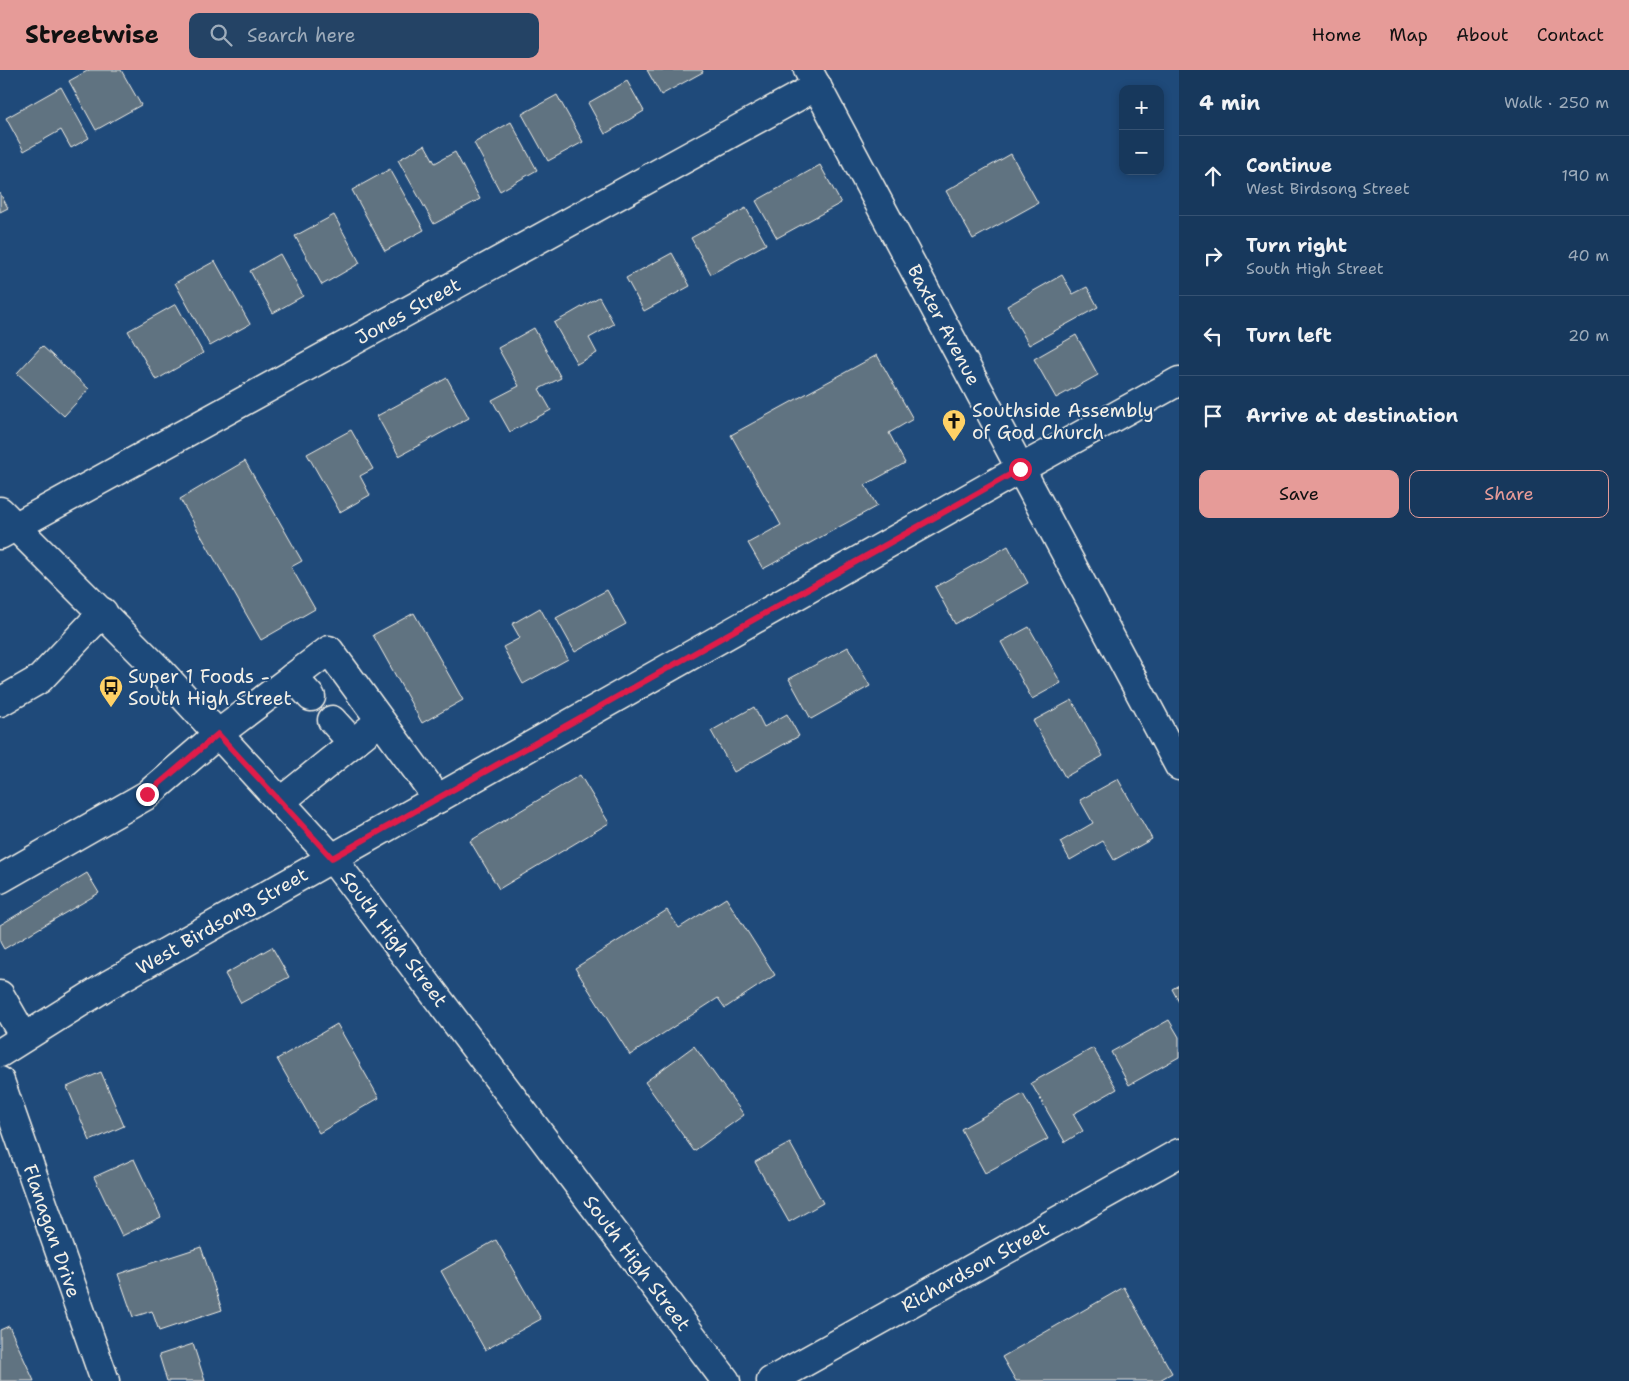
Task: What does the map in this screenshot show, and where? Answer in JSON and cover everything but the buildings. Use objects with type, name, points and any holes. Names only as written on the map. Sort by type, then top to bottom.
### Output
[{"type":"street","name":"Baxter Avenue","points":[[813,78],[1179,766]]},
{"type":"street","name":"Jones Street","points":[[5,524],[813,78]]},
{"type":"street","name":"West Birdsong Street","points":[[0,1053],[108,985],[1179,381]]},
{"type":"street","name":"South High Street","points":[[5,524],[103,612],[332,858],[726,1381]]},
{"type":"street","points":[[0,702],[40,678],[103,612]]},
{"type":"street","points":[[0,879],[147,794],[218,734],[329,650],[438,799]]},
{"type":"street","points":[[292,677],[311,697]]},
{"type":"street","points":[[332,720],[353,743]]},
{"type":"street","points":[[280,802],[380,721]]},
{"type":"street","points":[[0,995],[24,1037]]},
{"type":"street","name":"Flanagan Drive","points":[[0,1081],[105,1381]]},
{"type":"street","name":"Richardson Street","points":[[772,1381],[1179,1153]]},
{"type":"place","name":"Southside Assembly of God Church","points":[[954,442]]},
{"type":"place","name":"Super 1 Foods - South High Street","points":[[111,708]]},
{"type":"route","points":[[147,794],[218,734],[332,858],[1020,469]]}]
